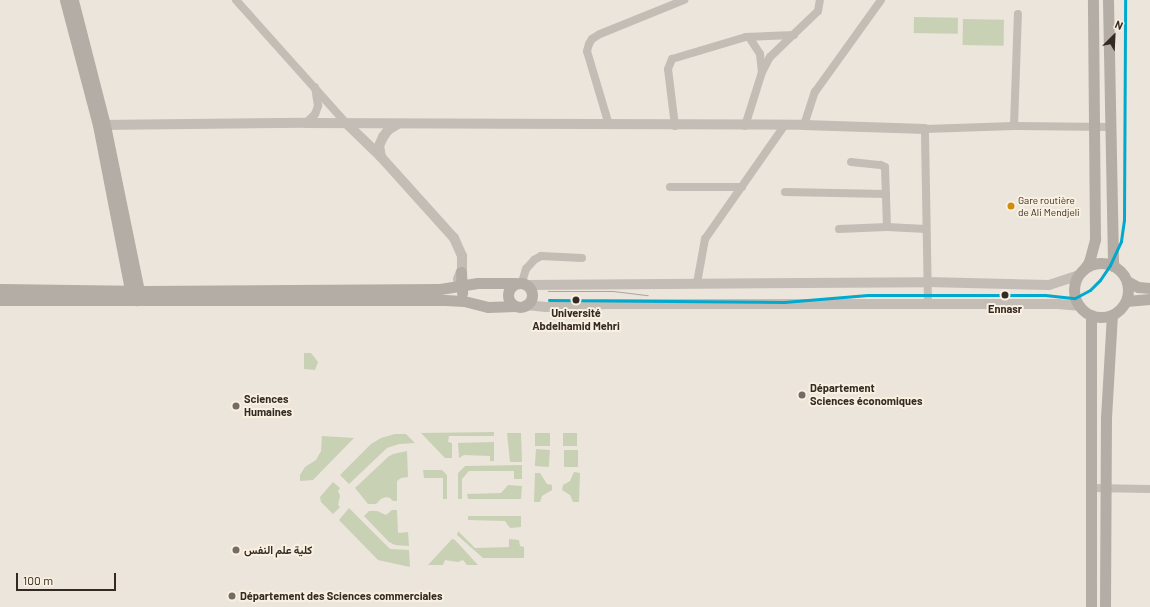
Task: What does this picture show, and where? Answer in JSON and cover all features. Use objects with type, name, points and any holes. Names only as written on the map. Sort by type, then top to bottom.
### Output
[{"type":"main road","points":[[65,0],[102,125]]},
{"type":"main road","points":[[73,0],[102,125],[135,294]]},
{"type":"main road","points":[[1082,272],[1098,263],[1113,266],[1122,272],[1127,281],[1128,288],[1126,301],[1118,312],[1112,315],[1098,317],[1091,315],[1079,306],[1074,292],[1082,272],[1089,262],[1094,246],[1095,126],[1093,0]]},
{"type":"main road","points":[[1108,0],[1113,266]]},
{"type":"main road","points":[[462,271],[461,287],[464,301]]},
{"type":"main road","points":[[1127,281],[1138,287],[1150,288]]},
{"type":"main road","points":[[0,289],[135,294],[464,301],[488,307],[526,306],[531,301],[533,294],[521,283],[472,284],[450,289],[135,294],[0,300]]},
{"type":"main road","points":[[515,306],[508,296],[509,288],[521,283]]},
{"type":"main road","points":[[1126,301],[1150,299]]},
{"type":"main road","points":[[1091,315],[1091,607]]},
{"type":"main road","points":[[1105,607],[1106,418],[1112,315]]},
{"type":"main road","points":[[1090,418],[1106,418]]},
{"type":"street","points":[[236,0],[315,86],[347,124],[381,157],[454,238],[461,250],[462,271],[472,284]]},
{"type":"street","points":[[609,125],[587,50],[592,39],[600,34],[684,0]]},
{"type":"street","points":[[745,126],[762,72],[770,57],[818,11],[820,0]]},
{"type":"street","points":[[804,125],[815,92],[881,0]]},
{"type":"street","points":[[1014,126],[1018,14]]},
{"type":"street","points":[[675,126],[668,69],[672,59],[748,37],[794,35]]},
{"type":"street","points":[[748,37],[760,54],[762,72]]},
{"type":"street","points":[[306,123],[314,114],[318,106],[315,86]]},
{"type":"street","points":[[102,125],[306,123],[675,126],[804,125],[926,129],[1014,126],[1110,126]]},
{"type":"street","points":[[381,157],[379,146],[383,137],[388,130],[398,124]]},
{"type":"street","points":[[697,283],[705,239],[784,126]]},
{"type":"street","points":[[926,129],[928,305]]},
{"type":"street","points":[[851,162],[883,165],[886,169],[887,227]]},
{"type":"street","points":[[670,187],[742,187]]},
{"type":"street","points":[[785,192],[886,194]]},
{"type":"street","points":[[839,228],[887,227],[926,229]]},
{"type":"street","points":[[582,258],[541,256],[534,260],[526,269],[521,283],[927,282],[1049,285],[1082,272]]},
{"type":"street","points":[[450,289],[462,271]]},
{"type":"street","points":[[526,306],[546,307],[606,304],[1058,304],[1079,306]]},
{"type":"street","points":[[1090,488],[1150,489]]},
{"type":"green space","points":[[914,17],[958,18],[958,34],[914,33]]},
{"type":"green space","points":[[963,19],[1004,20],[1004,46],[963,45]]},
{"type":"green space","points":[[304,353],[311,353],[318,362],[315,370],[304,369]]},
{"type":"green space","points":[[494,432],[494,436],[449,436],[448,442],[452,443],[452,458],[445,458],[421,433]]},
{"type":"green space","points":[[507,433],[521,433],[522,462],[510,462]]},
{"type":"green space","points":[[535,433],[550,433],[550,446],[535,446]]},
{"type":"green space","points":[[563,433],[577,433],[577,446],[563,446]]},
{"type":"green space","points":[[395,434],[406,434],[415,443],[399,444],[387,448],[349,484],[340,475],[371,444],[381,438]]},
{"type":"green space","points":[[322,436],[354,438],[313,480],[300,481],[300,475],[305,467],[316,460],[321,451]]},
{"type":"green space","points":[[494,442],[494,461],[490,461],[490,456],[464,455],[459,458],[458,443]]},
{"type":"green space","points":[[536,449],[550,450],[549,467],[535,466]]},
{"type":"green space","points":[[564,450],[578,450],[578,467],[564,467]]},
{"type":"green space","points":[[407,451],[408,477],[401,478],[397,481],[397,501],[393,501],[386,497],[381,499],[376,504],[368,504],[355,488],[388,457],[393,454]]},
{"type":"green space","points":[[522,465],[522,479],[514,479],[514,471],[469,471],[462,479],[462,499],[458,499],[458,473],[465,466]]},
{"type":"green space","points":[[423,470],[442,470],[447,475],[447,499],[443,499],[443,478],[424,478]]},
{"type":"green space","points":[[574,472],[580,473],[579,502],[573,502],[570,495],[562,490],[563,485],[570,481]]},
{"type":"green space","points":[[535,473],[540,473],[547,484],[552,485],[552,490],[542,496],[540,502],[534,502]]},
{"type":"green space","points":[[333,482],[340,488],[338,491],[340,496],[338,505],[340,507],[333,514],[321,502],[320,497]]},
{"type":"green space","points":[[508,485],[522,486],[521,499],[468,499],[467,494],[501,493]]},
{"type":"green space","points":[[349,508],[390,549],[409,550],[410,567],[378,560],[339,520]]},
{"type":"green space","points":[[392,510],[397,510],[398,533],[408,532],[409,546],[395,545],[389,542],[364,516],[369,511],[377,511],[386,515]]},
{"type":"green space","points":[[468,516],[521,516],[521,527],[510,528],[505,521],[468,520]]},
{"type":"green space","points":[[458,531],[475,548],[509,547],[509,539],[519,540],[520,546],[524,547],[524,558],[483,558],[457,535]]},
{"type":"green space","points":[[452,539],[455,540],[478,565],[467,565],[463,560],[458,562],[445,560],[443,565],[428,565]]},
{"type":"tram line","points":[[548,291],[613,291],[648,295]]},
{"type":"transit line","points":[[549,300],[784,302],[868,295],[1045,295],[1075,298],[1090,290],[1100,280],[1110,265],[1121,241],[1124,220],[1125,0]]},
{"type":"place","name":"Gare routière de Ali Mendjeli","points":[[1011,206]]},
{"type":"place","name":"Ennasr","points":[[1005,295]]},
{"type":"place","name":"Université Abdelhamid Mehri","points":[[576,300]]},
{"type":"place","name":"Département Sciences économiques","points":[[802,395]]},
{"type":"place","name":"Sciences Humaines","points":[[236,406]]},
{"type":"place","name":"كلية علم النفس","points":[[236,550]]},
{"type":"place","name":"Département des Sciences commerciales","points":[[232,596]]}]
